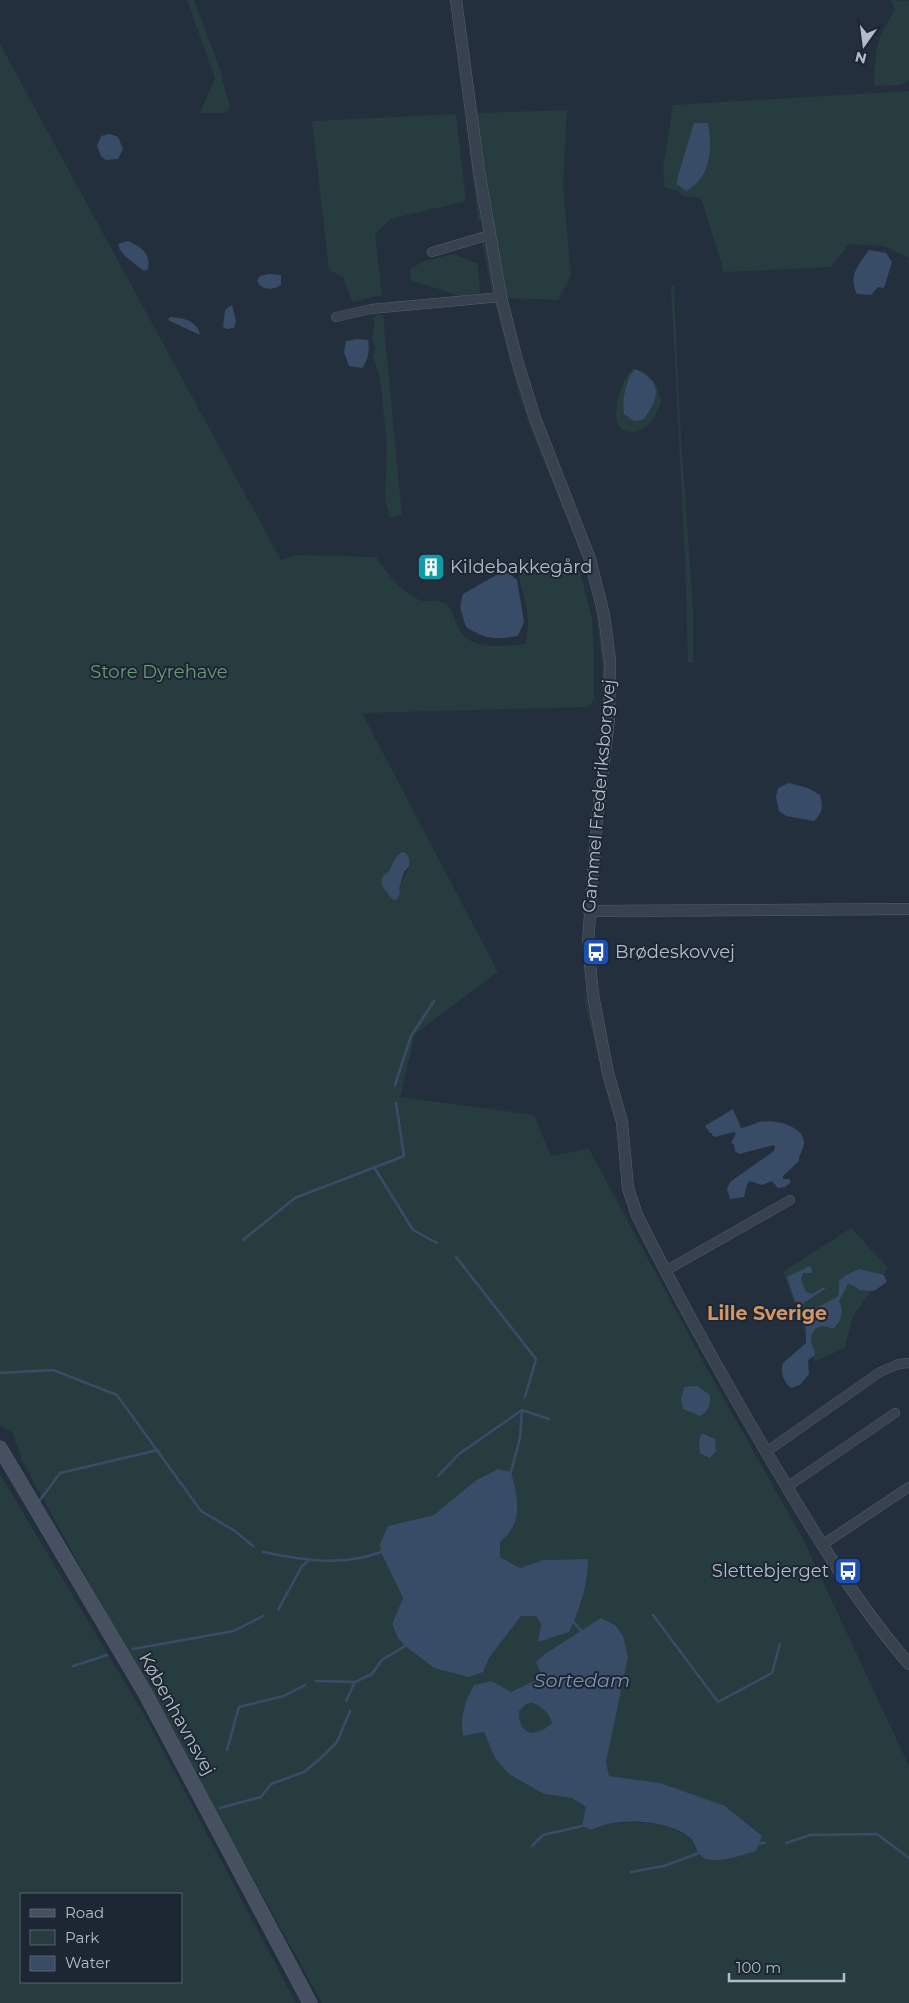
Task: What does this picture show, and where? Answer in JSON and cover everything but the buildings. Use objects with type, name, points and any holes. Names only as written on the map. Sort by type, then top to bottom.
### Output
[{"type":"main road","name":"Københavnsvej","points":[[0,1448],[145,1692],[310,2003]]},
{"type":"street","name":"Gammel Frederiksborgvej","points":[[456,0],[489,235],[501,297],[517,360],[535,418],[590,559],[604,615],[610,660],[609,719],[597,821],[588,942],[593,995],[608,1073],[622,1122],[628,1188],[637,1215],[665,1271],[701,1339],[786,1487],[822,1545],[884,1635],[909,1664]]},
{"type":"street","points":[[432,252],[489,235]]},
{"type":"street","points":[[336,317],[371,309],[501,297]]},
{"type":"street","points":[[589,910],[909,909]]},
{"type":"street","points":[[665,1271],[790,1200]]},
{"type":"street","points":[[766,1452],[880,1372],[899,1364],[909,1363]]},
{"type":"street","points":[[786,1487],[894,1413]]},
{"type":"street","points":[[822,1545],[909,1486]]},
{"type":"green space","points":[[187,0],[194,0],[218,64],[230,107],[225,113],[200,113],[215,78]]},
{"type":"green space","points":[[891,0],[909,1],[909,80],[901,85],[874,86],[877,46],[895,10]]},
{"type":"green space","name":"Store Dyrehave","points":[[0,44],[281,560],[297,555],[376,557],[390,576],[407,593],[423,601],[443,602],[450,609],[463,635],[478,644],[487,646],[525,644],[528,621],[520,584],[518,563],[542,561],[561,563],[576,568],[580,572],[592,619],[594,699],[590,705],[585,707],[362,713],[498,972],[415,1034],[400,1097],[534,1115],[551,1156],[589,1149],[712,1378],[803,1539],[909,1766],[909,2003],[322,2003],[21,1459],[13,1433],[0,1425]],"holes":[[[402,852],[409,866],[399,889],[392,899],[384,889],[383,876],[389,870],[396,857]],[[475,1481],[500,1542],[500,1557],[520,1568],[543,1560],[588,1559],[588,1570],[581,1605],[539,1642],[541,1624],[536,1616],[521,1616],[489,1658],[483,1672],[434,1668],[405,1646],[398,1638],[392,1624],[403,1598],[388,1526],[434,1515]],[[601,1619],[615,1625],[623,1636],[606,1762],[609,1776],[660,1783],[705,1858],[698,1854],[690,1837],[663,1824],[629,1822],[599,1825],[591,1830],[582,1826],[586,1807],[572,1798],[544,1794],[495,1758],[484,1732],[463,1736],[492,1681],[511,1692],[542,1677],[545,1654]]]},
{"type":"green space","points":[[909,91],[909,258],[884,246],[849,244],[831,267],[724,272],[701,198],[683,196],[677,190],[665,188],[663,168],[673,105]]},
{"type":"green space","points":[[464,102],[466,103],[481,220],[478,221]]},
{"type":"green space","points":[[567,110],[563,185],[571,276],[558,300],[507,298],[493,234],[477,113]]},
{"type":"green space","points":[[456,114],[466,201],[390,219],[375,234],[382,295],[352,302],[343,277],[329,270],[312,121]]},
{"type":"green space","points":[[482,241],[486,245],[495,292],[492,293]]},
{"type":"green space","points":[[454,254],[478,264],[480,293],[460,296],[411,280],[410,269],[424,261]]},
{"type":"green space","points":[[674,285],[679,407],[693,608],[693,662],[688,663],[685,556],[671,287]]},
{"type":"green space","points":[[495,302],[497,303],[583,552],[582,556],[532,432],[518,391]]},
{"type":"green space","points":[[375,315],[383,315],[402,515],[390,518],[385,498],[387,445],[380,378],[373,357],[375,348],[372,341]]},
{"type":"green space","points":[[633,369],[645,372],[656,384],[661,401],[656,415],[648,425],[634,432],[629,432],[625,431],[618,424],[616,411],[625,379]]},
{"type":"green space","points":[[583,562],[586,562],[601,618],[606,664],[602,664],[596,606]]},
{"type":"green space","points":[[603,667],[605,667],[605,717],[587,876],[602,710]]},
{"type":"green space","points":[[582,985],[593,1020],[616,1122],[587,1013]]},
{"type":"green space","points":[[851,1228],[888,1268],[853,1316],[845,1348],[815,1361],[783,1272]]},
{"type":"green space","points":[[0,1474],[146,1718],[296,2003],[0,2003]]},
{"type":"green space","points":[[532,1703],[545,1710],[552,1724],[540,1731],[529,1732],[521,1726],[519,1711],[526,1704]]},
{"type":"water","points":[[694,123],[708,123],[710,152],[701,178],[686,191],[677,184]]},
{"type":"water","points":[[110,134],[118,137],[123,149],[118,159],[106,160],[101,156],[97,146],[101,136]]},
{"type":"water","points":[[128,241],[144,251],[149,263],[148,269],[144,271],[120,250],[118,244]]},
{"type":"water","points":[[869,250],[886,253],[892,262],[884,288],[878,287],[871,295],[857,294],[854,287],[854,276],[858,266]]},
{"type":"water","points":[[269,274],[281,275],[281,285],[268,289],[262,287],[257,281],[260,276]]},
{"type":"water","points":[[232,305],[236,321],[234,328],[227,329],[223,327],[225,310]]},
{"type":"water","points":[[170,317],[184,319],[193,323],[200,335],[168,320]]},
{"type":"water","points":[[368,340],[368,355],[362,368],[349,366],[344,352],[346,341]]},
{"type":"water","points":[[635,369],[650,379],[656,391],[649,412],[643,420],[634,421],[624,414],[623,403],[629,379]]},
{"type":"water","points":[[505,570],[517,580],[524,622],[518,636],[496,638],[479,634],[466,627],[460,607],[463,594]]},
{"type":"water","points":[[789,783],[808,788],[820,795],[821,809],[814,821],[786,816],[779,811],[776,797],[778,788]]},
{"type":"water","points":[[402,852],[406,853],[409,858],[409,866],[404,872],[399,889],[400,894],[396,900],[392,899],[386,892],[381,881]]},
{"type":"water","points":[[733,1109],[741,1128],[759,1122],[772,1121],[793,1128],[803,1137],[804,1146],[799,1161],[783,1176],[783,1179],[789,1179],[791,1182],[785,1187],[778,1188],[772,1181],[762,1185],[750,1181],[747,1184],[744,1197],[730,1199],[727,1189],[730,1182],[774,1151],[775,1147],[774,1145],[739,1154],[735,1151],[734,1144],[731,1143],[736,1133],[715,1137],[712,1135],[705,1126]]},
{"type":"water","points":[[810,1266],[811,1273],[803,1273],[801,1279],[806,1292],[812,1294],[824,1287],[826,1288],[801,1305],[795,1301],[787,1277]]},
{"type":"water","points":[[859,1269],[884,1275],[887,1282],[874,1291],[859,1290],[848,1284],[839,1301],[842,1313],[838,1324],[832,1329],[822,1326],[813,1332],[811,1341],[815,1355],[808,1360],[809,1374],[800,1385],[791,1388],[783,1377],[782,1366],[806,1343],[806,1316],[810,1311],[837,1297],[839,1294],[839,1281],[846,1275]]},
{"type":"water","points":[[697,1386],[710,1395],[708,1407],[700,1416],[683,1409],[681,1399],[684,1387]]},
{"type":"water","points":[[702,1433],[715,1439],[716,1451],[710,1458],[700,1453],[699,1440]]},
{"type":"water","name":"Sortedam","points":[[498,1469],[511,1472],[517,1501],[516,1518],[513,1526],[500,1542],[500,1557],[520,1568],[543,1560],[588,1559],[587,1578],[577,1615],[569,1632],[538,1642],[541,1624],[536,1616],[521,1616],[489,1658],[483,1672],[469,1677],[434,1668],[405,1646],[398,1638],[392,1624],[403,1598],[381,1552],[380,1544],[388,1526],[434,1515],[475,1481]]},
{"type":"water","name":"Sortedam","points":[[601,1618],[615,1625],[623,1636],[628,1657],[606,1762],[609,1776],[660,1783],[725,1806],[762,1836],[756,1851],[725,1859],[707,1859],[700,1855],[688,1836],[678,1830],[654,1823],[613,1823],[591,1830],[582,1826],[586,1807],[572,1798],[544,1794],[509,1774],[495,1758],[484,1732],[463,1736],[462,1722],[464,1709],[474,1685],[492,1681],[511,1692],[542,1677],[536,1662],[545,1654]],"holes":[[[526,1704],[536,1704],[547,1713],[552,1723],[540,1731],[529,1732],[521,1726],[519,1711]]]},
{"type":"waterway","points":[[395,1085],[411,1036],[434,1001]]},
{"type":"waterway","points":[[243,1240],[295,1198],[404,1156],[396,1103]]},
{"type":"waterway","points":[[374,1167],[413,1230],[437,1243]]},
{"type":"waterway","points":[[456,1257],[536,1359],[525,1397]]},
{"type":"waterway","points":[[0,1373],[53,1370],[117,1395],[201,1511],[235,1531],[253,1546]]},
{"type":"waterway","points":[[522,1410],[549,1419]]},
{"type":"waterway","points":[[511,1472],[520,1438],[522,1410]]},
{"type":"waterway","points":[[438,1476],[459,1454],[522,1410]]},
{"type":"waterway","points":[[40,1500],[60,1473],[158,1450]]},
{"type":"waterway","points":[[263,1552],[322,1561],[366,1557],[381,1552]]},
{"type":"waterway","points":[[278,1610],[302,1566],[308,1561]]},
{"type":"waterway","points":[[653,1615],[718,1702],[772,1673],[780,1644]]},
{"type":"waterway","points":[[133,1649],[234,1631],[263,1616]]},
{"type":"waterway","points":[[573,1621],[582,1632]]},
{"type":"waterway","points":[[316,1681],[355,1682],[372,1674],[382,1660],[405,1646]]},
{"type":"waterway","points":[[73,1666],[107,1655]]},
{"type":"waterway","points":[[346,1701],[355,1682]]},
{"type":"waterway","points":[[227,1750],[239,1707],[284,1696],[305,1685]]},
{"type":"waterway","points":[[220,1808],[261,1797],[271,1784],[304,1772],[337,1742],[350,1711]]},
{"type":"waterway","points":[[532,1846],[543,1835],[582,1826]]},
{"type":"waterway","points":[[786,1843],[810,1835],[877,1834],[909,1858]]},
{"type":"waterway","points":[[756,1844],[765,1843]]},
{"type":"waterway","points":[[631,1872],[664,1866],[699,1853]]},
{"type":"place","name":"Kildebakkegård","points":[[431,567]]},
{"type":"place","name":"Brødeskovvej","points":[[596,952]]},
{"type":"place","name":"Slettebjerget","points":[[848,1571]]},
{"type":"district","name":"Lille Sverige","points":[[767,1313]]}]
